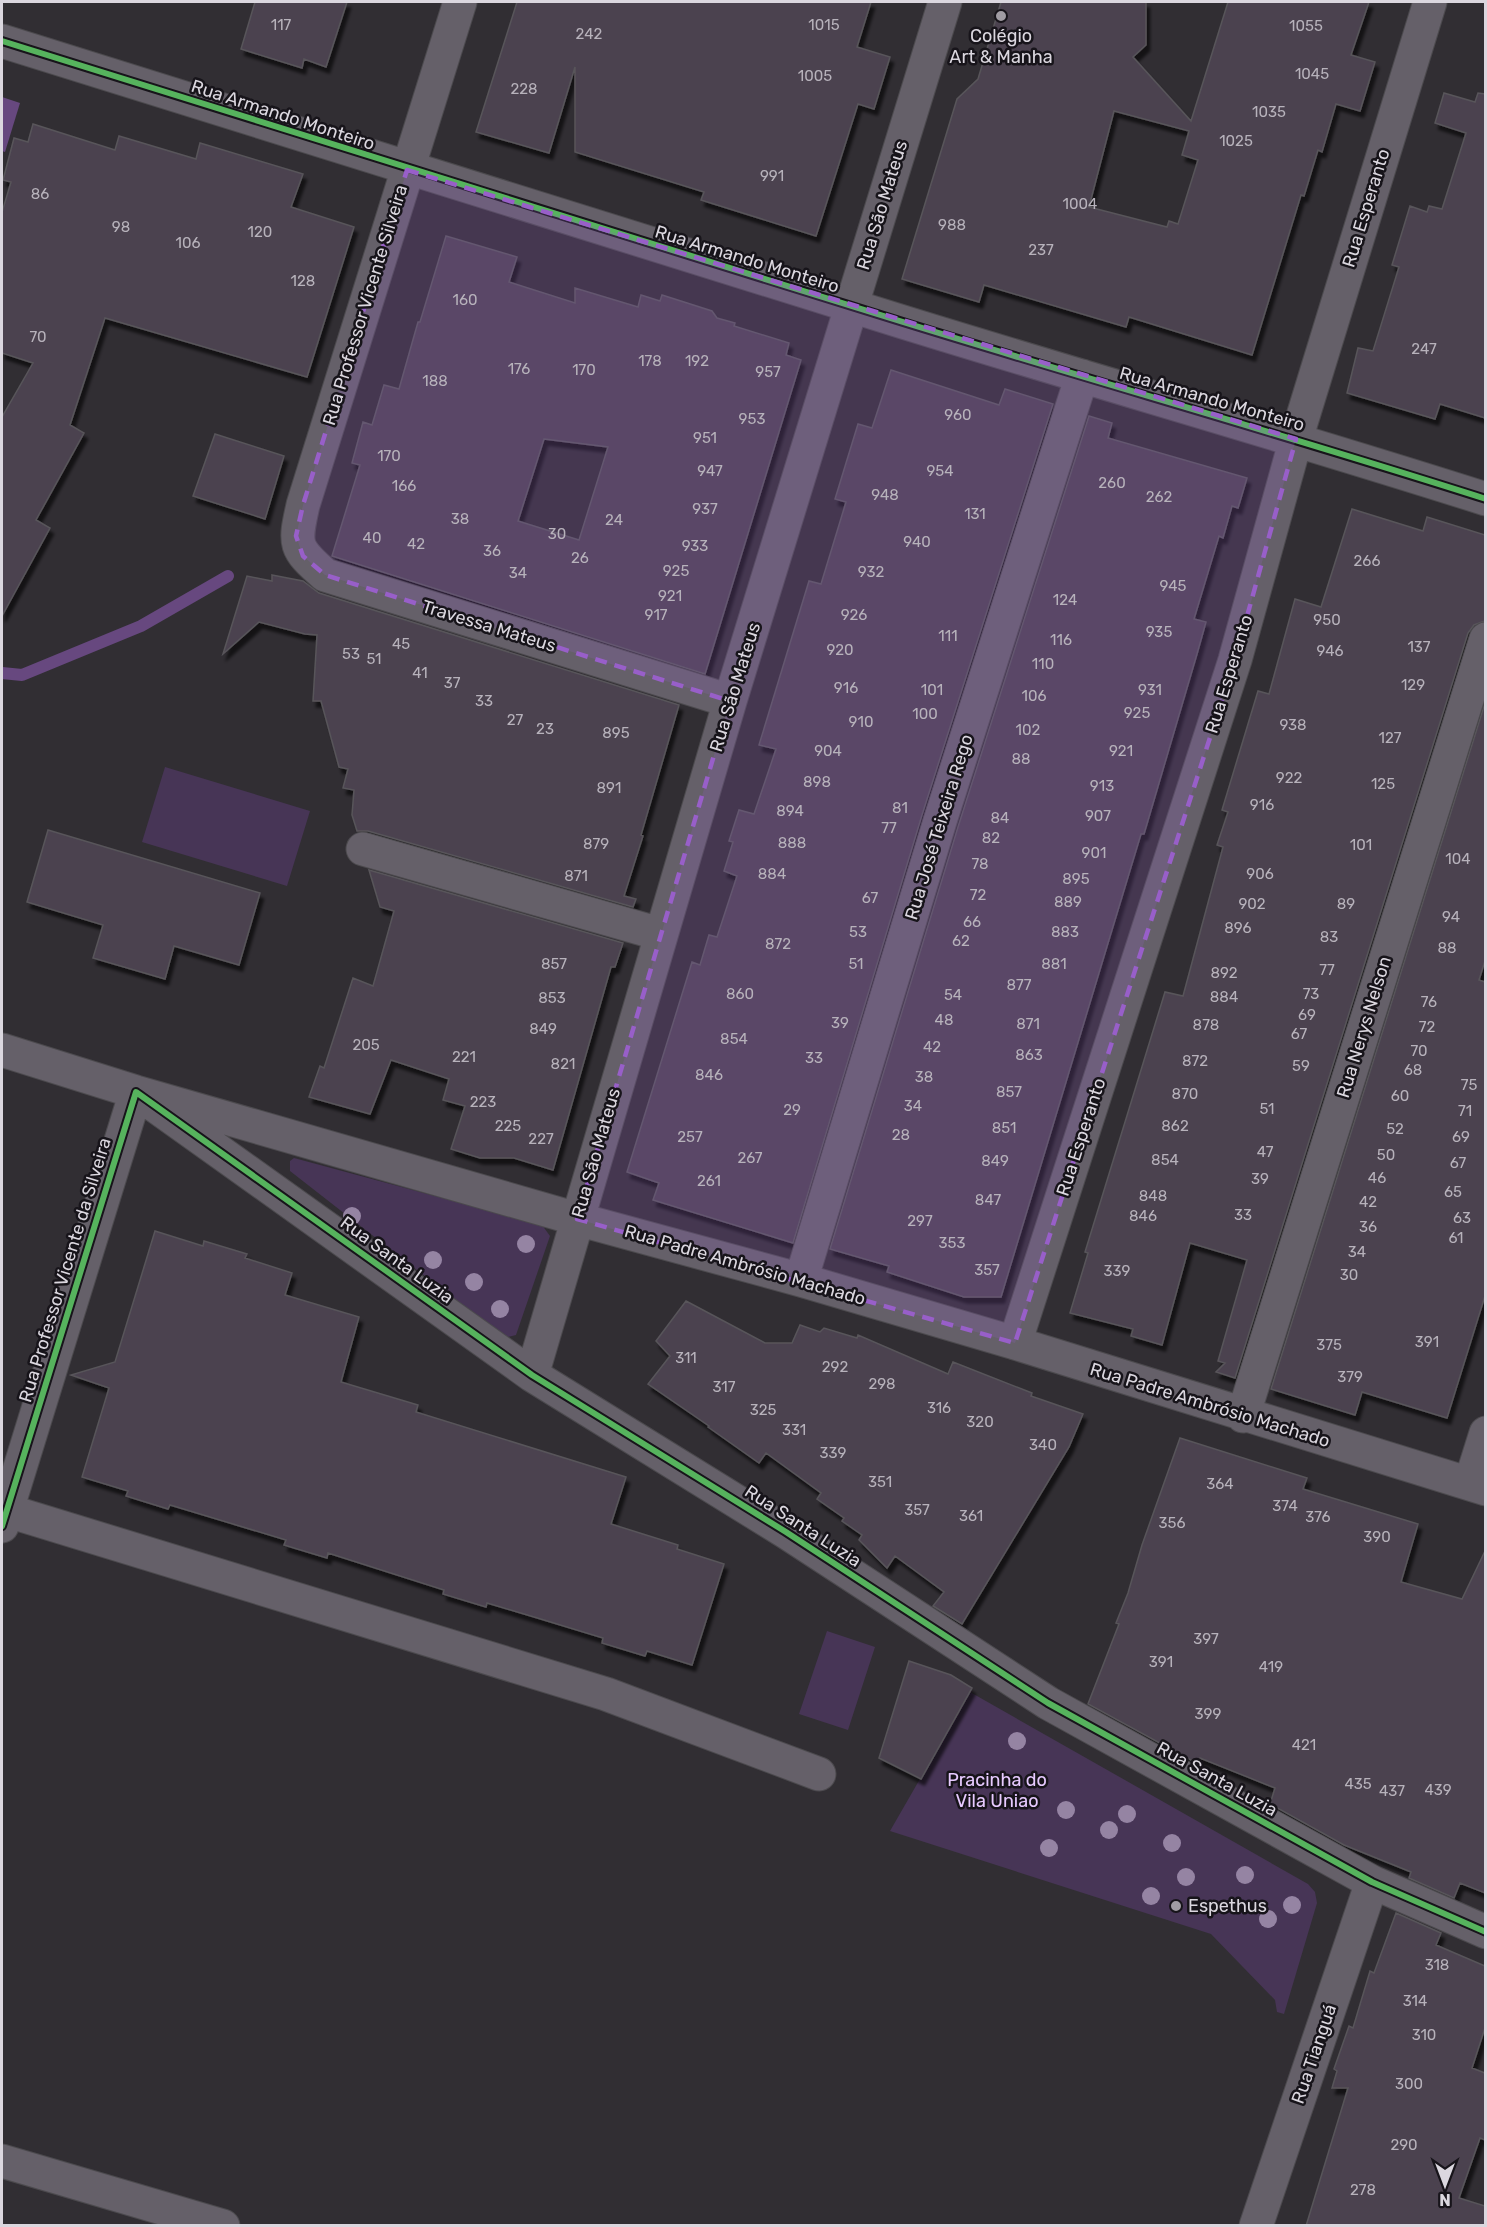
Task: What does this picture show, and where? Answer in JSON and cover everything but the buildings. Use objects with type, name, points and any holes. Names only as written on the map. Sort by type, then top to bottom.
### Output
[{"type":"street","name":"Rua Professor Vicente Silveira","points":[[303,505],[460,2]]},
{"type":"street","name":"Rua São Mateus","points":[[532,1375],[730,701],[945,2]]},
{"type":"street","name":"Rua Esperanto","points":[[1015,1343],[1235,660],[1296,439],[1430,2]]},
{"type":"street","name":"Rua Armando Monteiro","points":[[2,41],[407,170],[850,306],[1296,439],[1485,499]]},
{"type":"street","name":"Rua José Teixeira Rego","points":[[801,1280],[940,821],[1082,376]]},
{"type":"street","name":"Travessa Mateus","points":[[303,505],[296,536],[303,556],[325,574],[730,701]]},
{"type":"street","name":"Rua Nerys Nelson","points":[[1243,1416],[1485,639]]},
{"type":"street","points":[[363,849],[660,934]]},
{"type":"street","name":"Rua Padre Ambrósio Machado","points":[[2,1050],[136,1092],[577,1219],[801,1280],[1015,1343],[1243,1416],[1478,1487]]},
{"type":"street","name":"Rua Santa Luzia","points":[[136,1092],[532,1375],[786,1532],[1048,1703],[1372,1882],[1485,1932]]},
{"type":"street","name":"Rua Professor Vicente da Silveira","points":[[3,1515],[136,1092]]},
{"type":"street","points":[[1478,1487],[1485,1433]]},
{"type":"street","points":[[3,1515],[606,1694],[819,1774]]},
{"type":"street","name":"Rua Tianguá","points":[[1256,2226],[1372,1882]]},
{"type":"street","points":[[2,2161],[223,2226]]},
{"type":"highlighted area","points":[[407,170],[1296,439],[1235,660],[1015,1343],[577,1219],[730,701],[325,575],[303,556],[296,536],[303,505]]},
{"type":"green space","points":[[165,767],[310,811],[287,886],[142,842]]},
{"type":"green space","points":[[294,1158],[542,1225],[550,1236],[516,1335],[504,1338],[290,1171],[290,1161]]},
{"type":"green space","points":[[827,1631],[875,1647],[848,1730],[799,1714]]},
{"type":"green space","name":"Pracinha do Vila Uniao","points":[[970,1692],[1308,1884],[1315,1892],[1317,1903],[1284,2014],[1277,2012],[1275,2000],[1211,1934],[890,1831]]},
{"type":"shaded area","points":[[2,97],[20,103],[5,152],[2,151]]},
{"type":"waterway","points":[[2,673],[22,675],[141,626],[228,576]]},
{"type":"cycle path","points":[[2,41],[677,253],[1486,499]]},
{"type":"cycle path","points":[[2,1526],[136,1092],[532,1375],[786,1532],[1048,1703],[1372,1882],[1486,1932]]},
{"type":"place","name":"Colégio Art & Manha","points":[[1001,16]]},
{"type":"place","name":"Espethus","points":[[1176,1906]]}]
